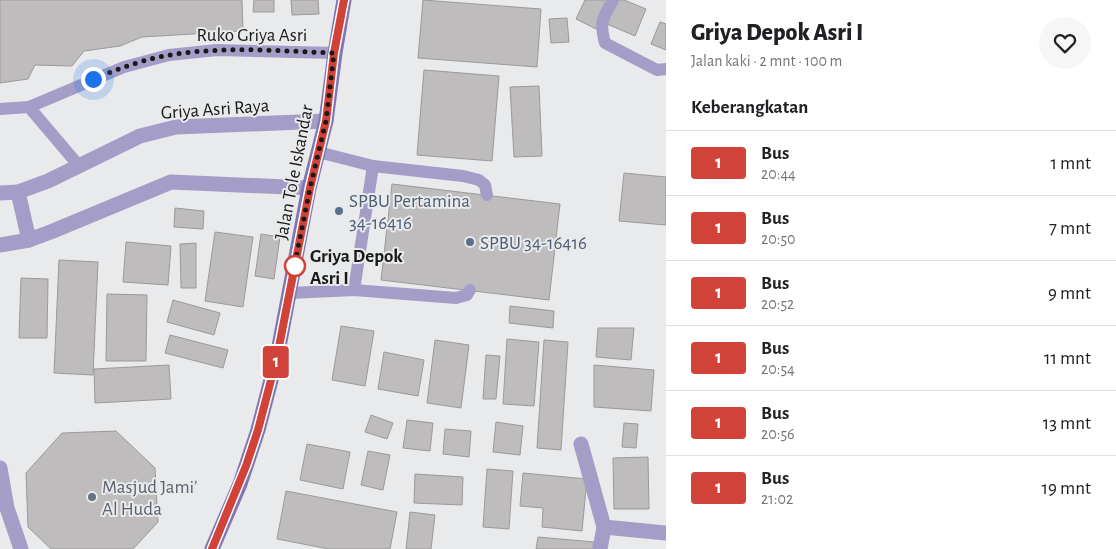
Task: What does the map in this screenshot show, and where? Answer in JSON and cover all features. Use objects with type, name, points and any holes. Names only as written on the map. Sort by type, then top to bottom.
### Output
[{"type":"main road","name":"Jalan Tole Iskandar","points":[[212,549],[240,484],[258,430],[277,357],[310,188],[326,121],[334,53],[344,0]]},
{"type":"street","name":"Griya Asri Raya","points":[[0,193],[18,192],[48,181],[140,136],[176,127],[326,121]]},
{"type":"street","points":[[0,245],[29,240],[172,182],[310,188]]},
{"type":"street","points":[[18,192],[29,240]]},
{"type":"street","points":[[581,444],[604,527],[600,549]]},
{"type":"street","points":[[0,468],[7,508],[21,549]]},
{"type":"street","points":[[604,527],[666,533]]},
{"type":"lane","points":[[613,0],[601,22],[601,31],[605,43],[657,70],[666,69]]},
{"type":"lane","name":"Ruko Griya Asri","points":[[0,109],[29,107],[124,67],[169,55],[217,50],[334,53]]},
{"type":"lane","points":[[29,107],[79,166]]},
{"type":"lane","points":[[318,152],[373,166],[463,176],[479,180],[485,185],[487,195]]},
{"type":"lane","points":[[354,290],[373,166]]},
{"type":"lane","points":[[290,293],[354,290],[456,298],[467,294],[470,290]]},
{"type":"building","points":[[0,0],[242,0],[243,31],[142,37],[120,46],[84,51],[72,66],[35,65],[28,79],[0,83]]},
{"type":"building","points":[[254,0],[274,0],[274,12],[253,12]]},
{"type":"building","points":[[291,0],[318,0],[319,14],[292,15]]},
{"type":"building","points":[[423,0],[541,9],[537,67],[418,58]]},
{"type":"building","points":[[585,0],[609,0],[596,29],[576,19]]},
{"type":"building","points":[[616,0],[624,0],[646,9],[635,36],[607,24]]},
{"type":"building","points":[[567,18],[569,42],[551,43],[549,19]]},
{"type":"building","points":[[660,22],[666,24],[666,50],[651,44]]},
{"type":"building","points":[[424,70],[499,76],[492,161],[417,155]]},
{"type":"building","points":[[539,86],[542,156],[514,157],[510,87]]},
{"type":"building","points":[[624,173],[666,177],[666,225],[619,221]]},
{"type":"building","name":"SPBU 34-16416","points":[[392,184],[560,204],[549,300],[381,280]]},
{"type":"building","points":[[175,208],[204,211],[203,229],[174,227]]},
{"type":"building","points":[[215,232],[253,237],[243,307],[205,301]]},
{"type":"building","points":[[261,234],[280,237],[274,279],[255,276]]},
{"type":"building","points":[[126,242],[171,246],[168,285],[123,282]]},
{"type":"building","points":[[196,243],[196,288],[181,288],[180,244]]},
{"type":"building","points":[[59,260],[98,262],[93,375],[54,373]]},
{"type":"building","points":[[21,278],[48,279],[47,338],[19,338]]},
{"type":"building","points":[[107,294],[147,295],[146,361],[106,361]]},
{"type":"building","points":[[173,300],[220,313],[214,335],[167,322]]},
{"type":"building","points":[[510,306],[554,311],[553,328],[509,323]]},
{"type":"building","points":[[341,326],[374,331],[365,386],[332,380]]},
{"type":"building","points":[[598,328],[634,328],[631,360],[596,357]]},
{"type":"building","points":[[170,335],[228,350],[223,368],[165,353]]},
{"type":"building","points":[[507,339],[539,342],[534,406],[503,404]]},
{"type":"building","points":[[435,340],[469,345],[461,408],[427,403]]},
{"type":"building","points":[[544,340],[568,342],[561,450],[537,448]]},
{"type":"building","points":[[384,352],[424,360],[418,396],[378,389]]},
{"type":"building","points":[[486,355],[500,356],[496,399],[483,399]]},
{"type":"building","points":[[169,365],[171,399],[95,403],[94,369]]},
{"type":"building","points":[[594,365],[654,370],[651,411],[594,407]]},
{"type":"building","points":[[371,415],[393,423],[387,439],[365,432]]},
{"type":"building","points":[[407,420],[433,423],[430,451],[403,448]]},
{"type":"building","points":[[496,422],[523,426],[520,455],[493,452]]},
{"type":"building","points":[[624,423],[638,424],[636,448],[622,447]]},
{"type":"building","points":[[445,429],[471,431],[469,457],[443,454]]},
{"type":"building","name":"Masjud Jami' Al Huda","points":[[116,431],[155,468],[158,522],[133,549],[51,549],[28,527],[26,473],[62,433]]},
{"type":"building","points":[[307,444],[350,452],[343,489],[300,480]]},
{"type":"building","points":[[368,451],[390,455],[383,490],[361,485]]},
{"type":"building","points":[[648,457],[649,509],[614,509],[613,458]]},
{"type":"building","points":[[487,469],[513,471],[509,529],[483,527]]},
{"type":"building","points":[[523,473],[587,479],[582,531],[542,527],[543,508],[520,506]]},
{"type":"building","points":[[415,474],[463,477],[462,505],[414,503]]},
{"type":"building","points":[[286,491],[397,512],[390,549],[329,549],[277,539]]},
{"type":"building","points":[[410,512],[435,515],[431,549],[406,549]]},
{"type":"building","points":[[538,537],[594,542],[593,549],[536,549]]},
{"type":"bus line","name":"1","points":[[212,549],[240,484],[258,430],[277,357],[310,188],[326,121],[334,53],[344,0]]},
{"type":"place","name":"SPBU Pertamina 34-16416","points":[[339,211]]},
{"type":"place","name":"SPBU 34-16416","points":[[470,242]]},
{"type":"place","name":"Griya Depok Asri I","points":[[295,266]]},
{"type":"place","name":"Masjud Jami' Al Huda","points":[[92,497]]},
{"type":"route","points":[[93,79],[124,67],[169,55],[217,50],[334,53],[326,121],[294,268],[295,266]]}]
